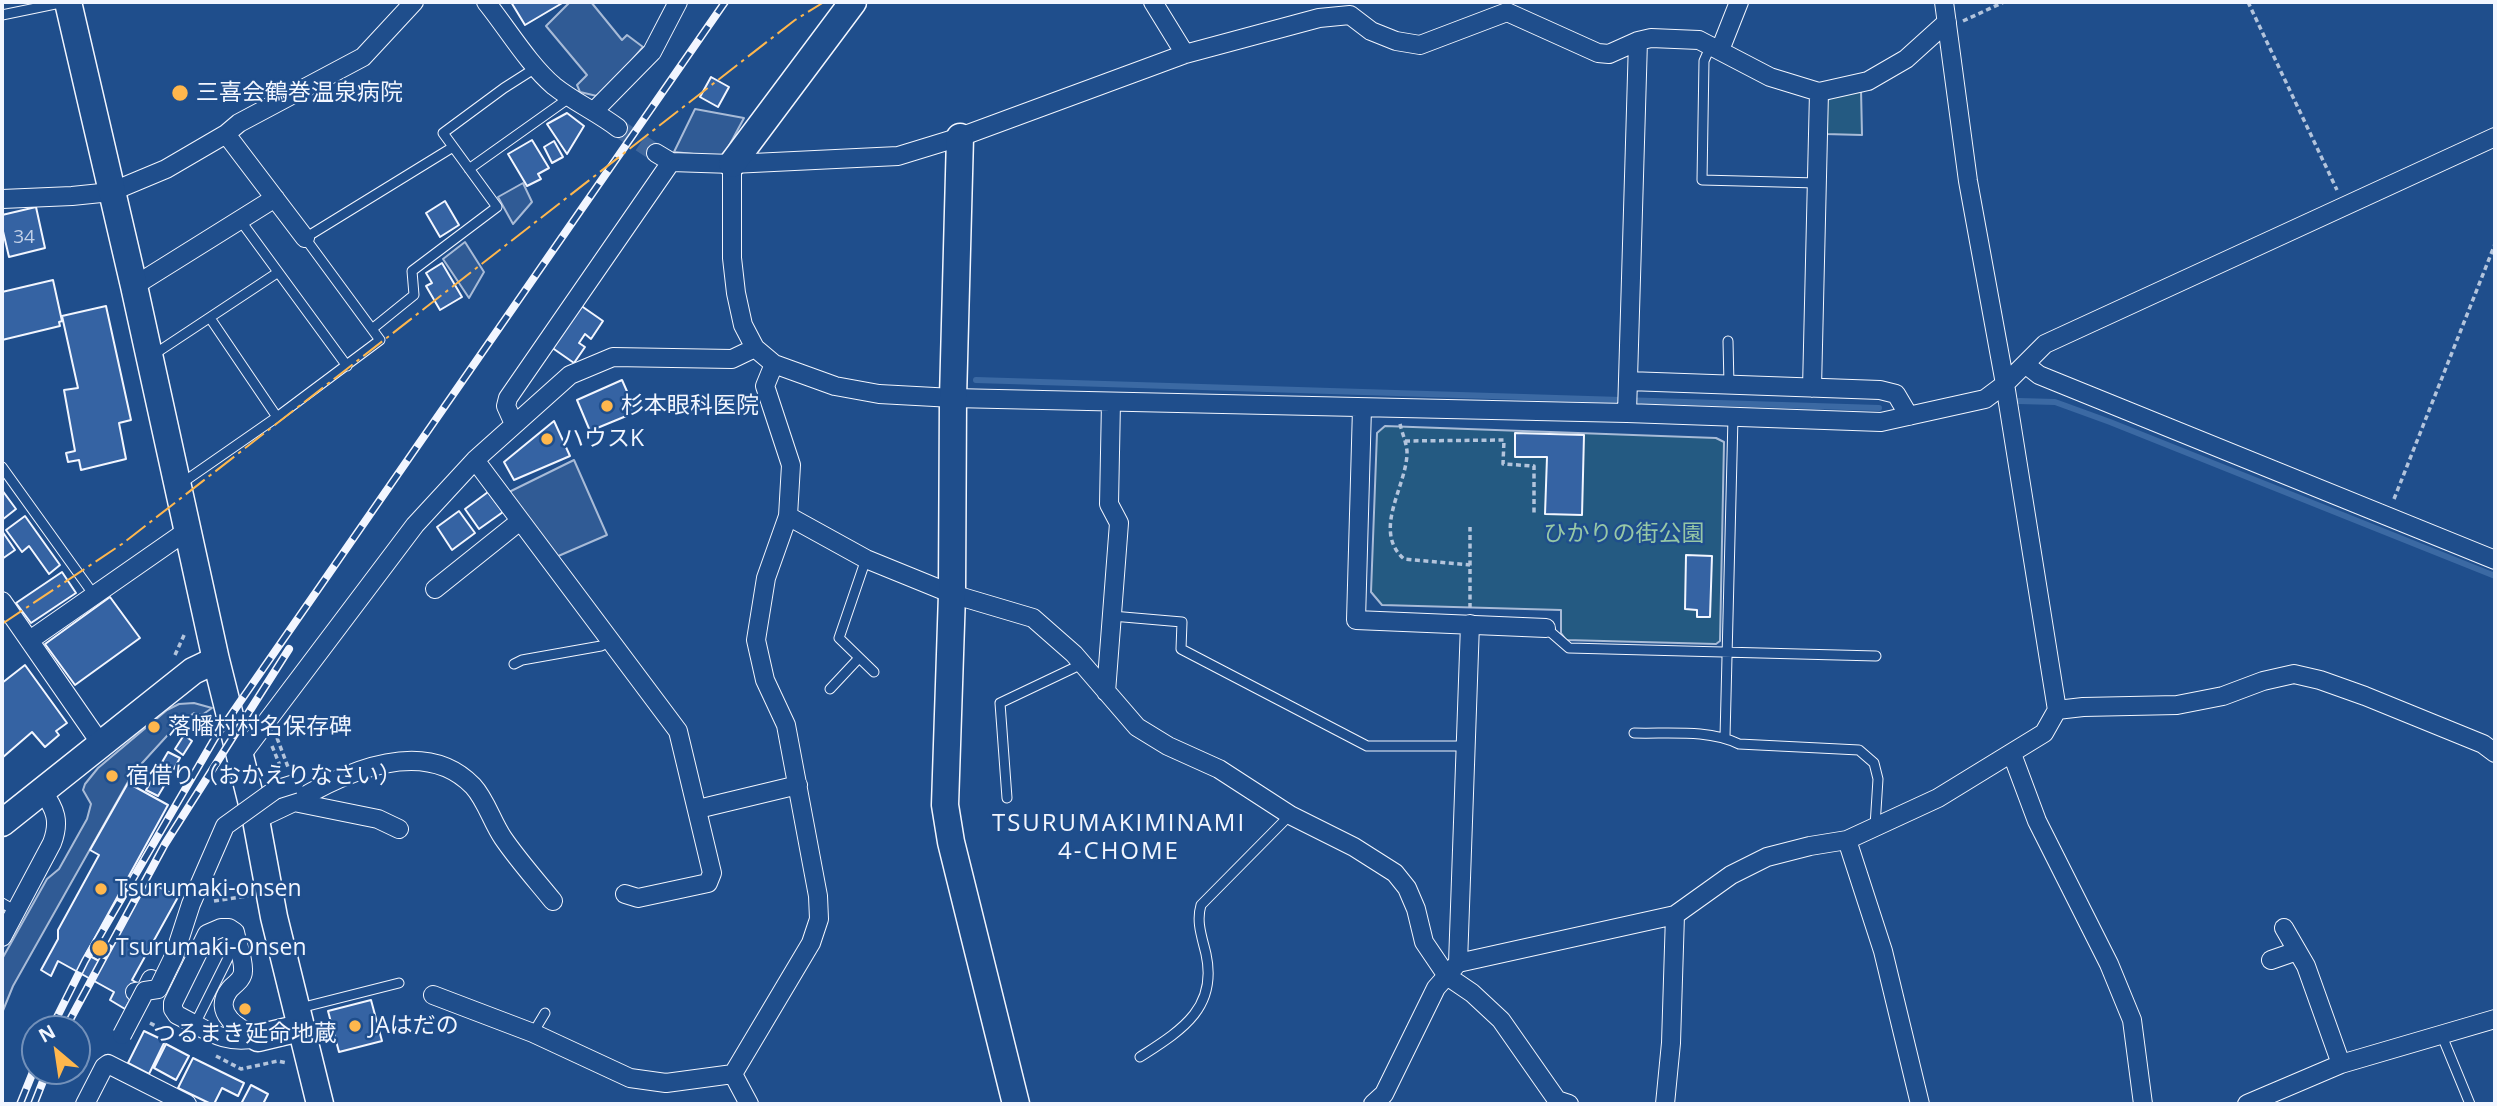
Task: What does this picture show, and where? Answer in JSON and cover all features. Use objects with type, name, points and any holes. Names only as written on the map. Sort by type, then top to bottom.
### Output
[{"type":"street","points":[[67,2],[134,286],[216,660],[256,820],[274,917],[320,1104]]},
{"type":"street","points":[[2,199],[72,197],[111,192],[166,169],[239,124],[363,57],[414,2]]},
{"type":"street","points":[[486,2],[551,84],[569,98],[595,110],[618,128]]},
{"type":"street","points":[[595,110],[652,52],[678,2]]},
{"type":"street","points":[[853,2],[733,164],[732,258],[743,325],[755,348],[774,364],[835,386],[879,394],[1881,422],[1985,399],[2005,384],[2045,344],[2495,137]]},
{"type":"street","points":[[1153,2],[1185,54]]},
{"type":"street","points":[[1715,48],[1739,2]]},
{"type":"street","points":[[1373,1104],[1384,1094],[1436,988],[1452,970],[1675,915],[1731,875],[1767,857],[1847,840],[1938,797],[2044,733],[2057,710],[2005,384],[1968,181],[1944,2]]},
{"type":"street","points":[[514,424],[506,406],[508,398],[664,158],[733,164],[898,156],[960,137],[1185,54],[1347,8],[1371,31],[1396,41],[1420,45],[1507,12],[1598,53],[1609,54],[1651,38],[1699,40],[1770,78],[1819,92],[1868,81],[1906,59],[1947,22]]},
{"type":"street","points":[[1627,413],[1638,41]]},
{"type":"street","points":[[1812,388],[1819,92]]},
{"type":"street","points":[[226,134],[305,238]]},
{"type":"street","points":[[960,137],[953,398],[952,594],[945,805],[951,842],[1016,1104]]},
{"type":"street","points":[[134,286],[275,198]]},
{"type":"street","points":[[240,757],[415,525],[475,460],[570,375],[613,357],[732,359],[755,348]]},
{"type":"street","points":[[733,1073],[811,943],[819,919],[818,896],[786,725],[765,680],[756,640],[766,578],[788,516],[791,465],[765,386],[774,364]]},
{"type":"street","points":[[2025,364],[2039,375],[2495,560]]},
{"type":"street","points":[[1628,381],[1880,390],[1896,394],[1909,416]]},
{"type":"street","points":[[1106,692],[1119,523],[1110,504],[1111,402]]},
{"type":"street","points":[[1362,408],[1356,620],[1546,628]]},
{"type":"street","points":[[475,460],[678,731],[712,873],[708,883],[638,898],[625,894]]},
{"type":"street","points":[[788,516],[866,559],[952,594],[1033,618],[1082,664],[1137,727],[1168,746],[1219,769],[1290,815],[1354,847],[1395,873],[1407,888],[1416,909],[1424,942],[1501,1020],[1558,1103]]},
{"type":"street","points":[[435,589],[520,521]]},
{"type":"street","points":[[30,640],[188,530]]},
{"type":"street","points":[[2,601],[101,744]]},
{"type":"street","points":[[1452,970],[1470,624]]},
{"type":"street","points":[[2,823],[193,671],[216,660]]},
{"type":"street","points":[[2057,710],[2177,705],[2223,696],[2263,681],[2294,674],[2365,696],[2483,744],[2495,752]]},
{"type":"street","points":[[2012,754],[2037,821],[2109,964],[2132,1020],[2143,1104]]},
{"type":"street","points":[[122,1035],[144,985],[158,989],[174,956],[191,904],[222,849],[225,826],[275,790],[292,791],[325,784],[350,773],[398,762],[424,762],[444,767],[460,775],[475,788],[502,836],[553,901]]},
{"type":"street","points":[[698,809],[798,785]]},
{"type":"street","points":[[256,820],[292,791]]},
{"type":"street","points":[[292,791],[399,829]]},
{"type":"street","points":[[2,937],[9,907],[52,843],[57,830],[57,816],[51,802],[42,792]]},
{"type":"street","points":[[1847,840],[1883,951],[1920,1104]]},
{"type":"street","points":[[1665,1104],[1671,1043],[1675,915]]},
{"type":"street","points":[[199,1026],[223,1007],[225,996],[244,971],[235,932],[229,928],[220,928],[207,934],[173,1003],[177,1015],[199,1026],[225,1039],[240,1041],[258,1038],[298,1019]]},
{"type":"street","points":[[2284,928],[2306,967],[2342,1064]]},
{"type":"street","points":[[2271,960],[2297,951]]},
{"type":"street","points":[[433,995],[534,1033],[630,1078],[666,1083],[733,1073]]},
{"type":"street","points":[[223,1007],[234,1025],[258,1038]]},
{"type":"street","points":[[2247,1104],[2342,1064],[2495,1019]]},
{"type":"street","points":[[86,1104],[108,1064],[187,1104]]},
{"type":"street","points":[[733,1073],[749,1104]]},
{"type":"lane","points":[[2,15],[67,2]]},
{"type":"lane","points":[[1715,48],[1704,61],[1702,180],[1817,183]]},
{"type":"lane","points":[[372,329],[414,295],[412,271],[497,207],[443,133],[537,67]]},
{"type":"lane","points":[[469,169],[569,98]]},
{"type":"lane","points":[[178,485],[277,417],[380,340],[305,238],[453,147]]},
{"type":"lane","points":[[240,220],[276,273],[347,366]]},
{"type":"lane","points":[[150,357],[276,273]]},
{"type":"lane","points":[[210,318],[277,417]]},
{"type":"lane","points":[[1728,341],[1729,385]]},
{"type":"lane","points":[[1725,737],[1733,417]]},
{"type":"lane","points":[[2,467],[94,595]]},
{"type":"lane","points":[[866,559],[839,638],[874,672]]},
{"type":"lane","points":[[1112,616],[1182,622],[1181,649],[1367,746],[1465,746]]},
{"type":"lane","points":[[1546,628],[1569,648],[1876,656]]},
{"type":"lane","points":[[514,664],[522,660],[601,646],[612,640]]},
{"type":"lane","points":[[830,689],[859,658]]},
{"type":"lane","points":[[1007,798],[1000,704],[1082,664]]},
{"type":"lane","points":[[1634,733],[1725,737],[1739,744],[1859,750],[1874,763],[1878,779],[1875,827]]},
{"type":"lane","points":[[1140,1057],[1180,1031],[1197,1012],[1207,992],[1209,967],[1198,917],[1201,905],[1290,815]]},
{"type":"lane","points":[[199,1026],[237,940]]},
{"type":"lane","points":[[298,1019],[399,983]]},
{"type":"lane","points":[[534,1033],[545,1013]]},
{"type":"lane","points":[[2442,1036],[2470,1104]]},
{"type":"path","points":[[1947,22],[1963,21],[2004,2]]},
{"type":"path","points":[[2248,2],[2345,207]]},
{"type":"path","points":[[2386,518],[2495,244]]},
{"type":"path","points":[[1396,409],[1407,452],[1391,526],[1396,552],[1404,559],[1470,565]]},
{"type":"path","points":[[1405,441],[1504,440],[1503,464],[1534,466],[1534,516]]},
{"type":"path","points":[[1470,527],[1470,624]]},
{"type":"path","points":[[166,663],[175,655],[187,626]]},
{"type":"path","points":[[276,734],[292,791]]},
{"type":"path","points":[[271,742],[292,791]]},
{"type":"path","points":[[206,902],[248,896]]},
{"type":"green space","points":[[1861,89],[1862,135],[1825,134],[1826,102],[1834,94]]},
{"type":"green space","name":"ひかりの街公園","points":[[1385,426],[1716,438],[1724,442],[1720,641],[1716,644],[1566,640],[1561,633],[1561,610],[1382,605],[1371,592],[1377,433]]},
{"type":"shaded area","points":[[570,2],[591,2],[622,40],[627,35],[643,47],[601,97],[580,92],[577,85],[587,75],[546,26]]},
{"type":"shaded area","points":[[695,109],[744,118],[723,157],[674,152]]},
{"type":"shaded area","points":[[523,183],[532,202],[513,224],[498,197]]},
{"type":"shaded area","points":[[465,242],[484,272],[469,298],[443,259]]},
{"type":"shaded area","points":[[574,460],[607,535],[556,557],[507,493]]},
{"type":"shaded area","points":[[194,703],[212,708],[202,715],[194,713],[176,726],[133,773],[13,986],[2,1013],[2,959],[47,879],[59,869],[87,819],[91,804],[83,790],[85,784],[98,768],[167,710],[179,704]]},
{"type":"building","points":[[511,2],[564,2],[525,25]]},
{"type":"building","points":[[711,77],[729,87],[718,107],[700,97]]},
{"type":"building","points":[[567,113],[584,126],[567,154],[547,124]]},
{"type":"building","points":[[532,140],[549,168],[538,174],[541,179],[527,186],[508,154]]},
{"type":"building","points":[[554,141],[563,157],[552,163],[544,147]]},
{"type":"building","points":[[445,201],[459,225],[440,237],[426,213]]},
{"type":"building","points":[[36,207],[45,248],[9,257],[2,215]]},
{"type":"building","points":[[442,263],[462,297],[440,310],[426,286],[432,283],[426,273]]},
{"type":"building","points":[[53,280],[62,321],[59,322],[60,326],[2,340],[2,292]]},
{"type":"building","points":[[580,305],[603,321],[591,339],[585,334],[579,343],[585,347],[574,363],[551,347]]},
{"type":"building","points":[[106,306],[131,420],[119,423],[126,459],[81,470],[79,460],[68,462],[66,453],[75,451],[64,390],[78,388],[62,316]]},
{"type":"building","name":"杉本眼科医院","points":[[622,380],[636,412],[590,431],[577,400]]},
{"type":"building","name":"ハウスK","points":[[554,421],[570,456],[514,480],[504,462]]},
{"type":"building","points":[[1515,433],[1584,435],[1582,515],[1545,514],[1547,457],[1515,457]]},
{"type":"building","points":[[2,490],[16,509],[2,520]]},
{"type":"building","points":[[488,492],[503,512],[479,529],[465,509]]},
{"type":"building","points":[[459,511],[475,533],[452,550],[437,527]]},
{"type":"building","points":[[25,516],[60,565],[49,574],[29,546],[22,552],[6,530]]},
{"type":"building","points":[[2,531],[15,550],[2,559]]},
{"type":"building","points":[[1686,555],[1712,556],[1710,617],[1697,617],[1697,610],[1685,609]]},
{"type":"building","points":[[62,572],[76,593],[31,623],[16,603]]},
{"type":"building","points":[[110,597],[140,638],[75,685],[45,644]]},
{"type":"building","points":[[25,665],[67,723],[56,731],[59,735],[45,747],[32,732],[2,758],[2,683]]},
{"type":"building","points":[[184,735],[192,741],[183,755],[175,749]]},
{"type":"building","points":[[168,752],[180,758],[166,783],[154,776]]},
{"type":"building","points":[[152,780],[164,786],[158,796],[146,790]]},
{"type":"building","name":"Tsurumaki-onsen","points":[[128,783],[168,805],[86,954],[103,963],[148,881],[178,897],[132,980],[139,984],[125,1009],[110,1000],[114,992],[58,961],[51,976],[41,970],[58,939],[58,930],[99,855],[90,850]]},
{"type":"building","name":"JAはだの","points":[[371,1000],[382,1041],[339,1052],[328,1011]]},
{"type":"building","points":[[144,1031],[165,1041],[149,1074],[128,1063]]},
{"type":"building","points":[[166,1044],[189,1056],[176,1080],[154,1068]]},
{"type":"building","points":[[193,1058],[244,1083],[238,1096],[222,1088],[214,1104],[211,1104],[178,1088]]},
{"type":"building","points":[[251,1085],[268,1094],[263,1104],[241,1104]]},
{"type":"waterway","points":[[976,380],[1879,408]]},
{"type":"waterway","points":[[2019,401],[2055,402],[2110,422],[2495,576]]},
{"type":"tunnel","points":[[618,128],[656,153]]},
{"type":"railway","points":[[58,1015],[85,961],[215,738],[725,2]]},
{"type":"railway","points":[[73,1015],[165,844],[289,649]]},
{"type":"railway","points":[[20,1104],[28,1085]]},
{"type":"railway","points":[[34,1104],[41,1085]]},
{"type":"power","points":[[2,624],[122,544],[795,20],[824,2]]},
{"type":"place","name":"三喜会鶴巻温泉病院","points":[[180,93]]},
{"type":"place","name":"杉本眼科医院","points":[[607,406]]},
{"type":"place","name":"ハウスK","points":[[547,439]]},
{"type":"place","name":"落幡村村名保存碑","points":[[154,727]]},
{"type":"place","name":"宿借り（おかえりなさい）","points":[[112,776]]},
{"type":"place","name":"Tsurumaki-onsen","points":[[101,889]]},
{"type":"place","name":"Tsurumaki-Onsen","points":[[100,948]]},
{"type":"place","name":"つるまき延命地蔵","points":[[245,1009]]},
{"type":"place","name":"JAはだの","points":[[355,1026]]},
{"type":"district","name":"TSURUMAKIMINAMI 4-CHOME","points":[[1119,838]]}]
